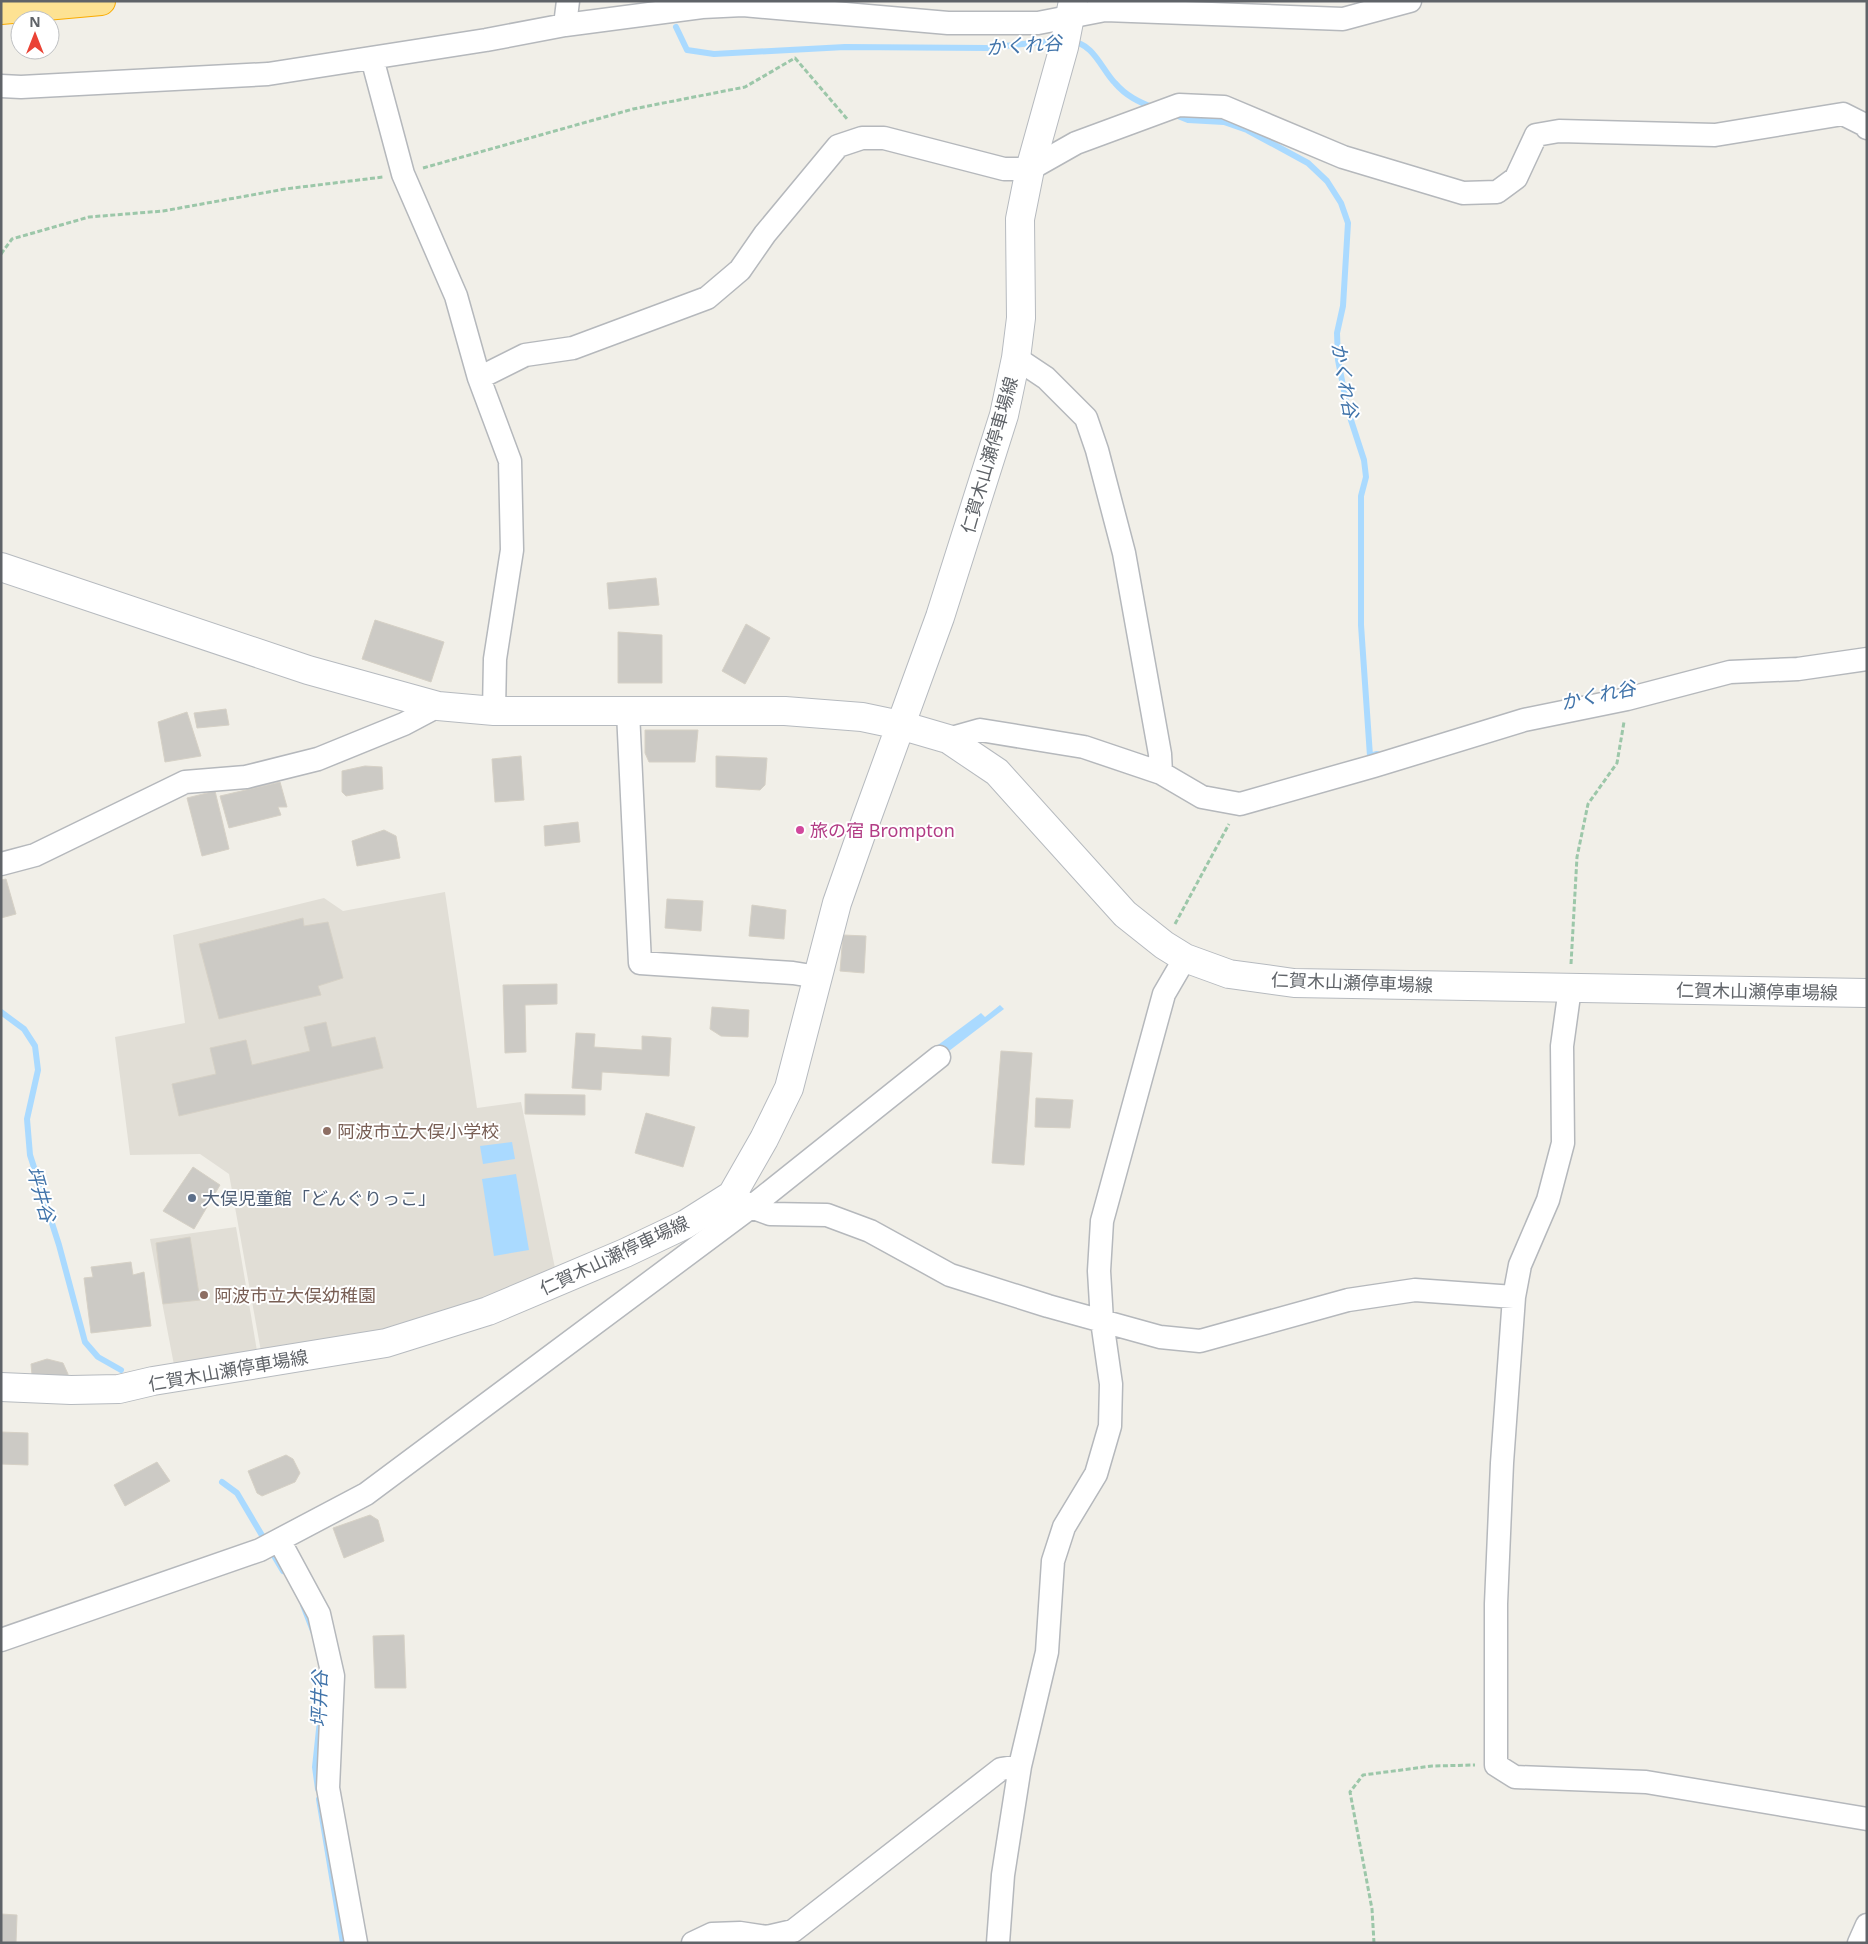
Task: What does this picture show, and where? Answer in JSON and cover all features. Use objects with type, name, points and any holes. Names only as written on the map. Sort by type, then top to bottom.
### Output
[{"type":"highway","points":[[1,10],[101,1]]},
{"type":"main road","name":"仁賀木山瀬停車場線","points":[[1,1387],[71,1390],[120,1389],[386,1343],[497,1308],[741,1201],[764,1139],[789,1088],[837,904],[943,608],[1004,415],[1016,358],[1021,318],[1020,219],[1030,169],[1068,25]]},
{"type":"main road","points":[[1,567],[308,670],[438,706],[494,711],[785,710],[862,716],[900,725]]},
{"type":"main road","name":"仁賀木山瀬停車場線","points":[[900,725],[948,739],[997,772],[1126,914],[1175,952],[1229,974],[1294,983],[1867,993]]},
{"type":"street","points":[[565,25],[568,1]]},
{"type":"street","points":[[1,86],[21,87],[268,74],[565,25],[702,7],[743,5],[948,23],[1068,25],[1105,10],[1342,19],[1410,1]]},
{"type":"street","points":[[372,58],[403,174],[456,296],[479,378],[510,461],[512,550],[495,659],[494,711]]},
{"type":"street","points":[[479,378],[525,355],[573,348],[707,298],[740,270],[765,234],[838,146],[862,138],[884,138],[1004,169],[1030,169],[1076,143],[1179,105],[1224,107],[1343,157],[1463,192],[1497,192],[1516,178],[1536,135],[1559,132],[1715,135],[1843,114],[1865,125],[1867,128]]},
{"type":"street","points":[[1016,358],[1046,378],[1086,418],[1097,450],[1124,553],[1160,754],[1161,773]]},
{"type":"street","points":[[948,739],[980,730],[1084,747],[1161,773],[1202,797],[1240,804],[1374,766],[1524,720],[1627,699],[1730,672],[1798,669],[1867,659]]},
{"type":"street","points":[[1,864],[35,855],[185,782],[246,777],[318,759],[404,724],[438,706]]},
{"type":"street","points":[[628,712],[640,963],[793,972],[818,977]]},
{"type":"street","points":[[998,1943],[1003,1875],[1020,1766],[1047,1652],[1053,1561],[1064,1527],[1096,1474],[1110,1426],[1111,1384],[1102,1321],[1099,1271],[1102,1220],[1175,952]]},
{"type":"street","points":[[1570,988],[1562,1046],[1562,1143],[1548,1200],[1520,1265],[1514,1297],[1502,1463],[1496,1604],[1496,1764],[1515,1777],[1646,1782],[1867,1819]]},
{"type":"street","points":[[1,1640],[269,1545],[366,1494],[741,1201],[939,1057]]},
{"type":"street","points":[[741,1201],[770,1214],[827,1215],[870,1231],[950,1275],[1048,1306],[1160,1337],[1200,1341],[1348,1300],[1415,1290],[1514,1297]]},
{"type":"street","points":[[269,1545],[319,1614],[333,1676],[328,1788],[356,1943]]},
{"type":"street","points":[[693,1943],[712,1934],[740,1933],[768,1937],[793,1932],[1001,1769],[1020,1766]]},
{"type":"street","points":[[1859,1943],[1867,1925]]},
{"type":"path","points":[[1,254],[12,239],[90,217],[163,212],[285,189],[403,174],[633,109],[745,87],[795,58],[862,138]]},
{"type":"path","points":[[1570,988],[1576,858],[1588,804],[1617,763],[1627,699]]},
{"type":"path","points":[[1175,952],[1240,804]]},
{"type":"path","points":[[1374,1943],[1372,1909],[1350,1792],[1363,1775],[1432,1766],[1496,1764]]},
{"type":"shaded area","name":"阿波市立大俣小学校","points":[[445,892],[477,1108],[521,1102],[556,1273],[386,1330],[262,1357],[229,1174],[200,1154],[130,1155],[115,1037],[185,1023],[173,935],[324,898],[343,911]]},
{"type":"shaded area","name":"阿波市立大俣幼稚園","points":[[236,1227],[257,1351],[174,1365],[150,1239]]},
{"type":"water","points":[[1000,1005],[1004,1009],[945,1054],[938,1045],[981,1013],[985,1017]]},
{"type":"water","points":[[512,1142],[515,1159],[483,1164],[480,1146]]},
{"type":"water","points":[[516,1174],[529,1250],[494,1256],[482,1179]]},
{"type":"building","points":[[656,578],[659,605],[609,609],[607,583]]},
{"type":"building","points":[[375,620],[444,642],[431,682],[362,659]]},
{"type":"building","points":[[746,624],[770,638],[745,684],[722,671]]},
{"type":"building","points":[[618,632],[662,635],[662,683],[618,683]]},
{"type":"building","points":[[226,709],[229,725],[197,728],[194,713]]},
{"type":"building","points":[[187,712],[201,756],[165,762],[158,722]]},
{"type":"building","points":[[645,730],[698,730],[695,762],[649,762],[645,753]]},
{"type":"building","points":[[521,756],[524,800],[495,802],[492,759]]},
{"type":"building","points":[[716,756],[767,758],[765,785],[760,790],[716,787]]},
{"type":"building","points":[[365,766],[382,767],[383,789],[346,796],[342,792],[342,771]]},
{"type":"building","points":[[280,782],[287,807],[278,807],[281,815],[229,828],[220,796]]},
{"type":"building","points":[[215,791],[229,849],[202,856],[187,798]]},
{"type":"building","points":[[578,822],[580,842],[545,846],[544,826]]},
{"type":"building","points":[[384,830],[396,836],[400,858],[357,866],[352,841]]},
{"type":"building","points":[[6,879],[16,914],[1,918],[1,880]]},
{"type":"building","points":[[667,899],[703,901],[701,931],[665,928]]},
{"type":"building","points":[[752,905],[786,910],[784,939],[749,936]]},
{"type":"building","points":[[303,918],[304,926],[328,922],[343,978],[318,986],[321,995],[219,1019],[199,944]]},
{"type":"building","points":[[843,935],[866,936],[864,973],[840,971]]},
{"type":"building","points":[[557,984],[557,1004],[525,1005],[526,1052],[505,1053],[503,985]]},
{"type":"building","points":[[712,1007],[749,1010],[748,1037],[721,1036],[710,1029]]},
{"type":"building","points":[[326,1022],[332,1047],[375,1037],[383,1068],[179,1116],[172,1084],[216,1074],[210,1048],[246,1040],[252,1065],[310,1051],[304,1027]]},
{"type":"building","points":[[576,1033],[595,1034],[594,1047],[642,1050],[642,1036],[671,1038],[669,1076],[602,1072],[601,1090],[572,1088]]},
{"type":"building","points":[[1001,1051],[1032,1053],[1024,1165],[992,1163]]},
{"type":"building","points":[[525,1094],[585,1095],[585,1115],[525,1114]]},
{"type":"building","points":[[1036,1098],[1073,1100],[1070,1128],[1035,1127]]},
{"type":"building","points":[[646,1113],[695,1127],[683,1167],[635,1153]]},
{"type":"building","name":"大俣児童館「どんぐりっこ」","points":[[193,1167],[220,1185],[194,1229],[163,1211]]},
{"type":"building","points":[[190,1237],[200,1300],[163,1304],[156,1243]]},
{"type":"building","points":[[131,1262],[133,1275],[144,1272],[151,1326],[91,1333],[84,1278],[93,1277],[91,1267]]},
{"type":"building","points":[[47,1359],[63,1363],[68,1374],[68,1386],[33,1386],[31,1364]]},
{"type":"building","points":[[1,1432],[28,1433],[28,1465],[1,1464]]},
{"type":"building","points":[[286,1455],[293,1459],[300,1473],[295,1482],[262,1496],[257,1493],[248,1471]]},
{"type":"building","points":[[157,1462],[170,1481],[125,1506],[114,1485]]},
{"type":"building","points":[[370,1515],[378,1520],[384,1541],[344,1558],[333,1528]]},
{"type":"building","points":[[404,1635],[406,1688],[375,1688],[373,1636]]},
{"type":"building","points":[[1,1914],[17,1915],[16,1943],[1,1943]]},
{"type":"waterway","name":"かくれ谷","points":[[676,27],[687,50],[714,54],[845,47],[987,48],[1059,42]]},
{"type":"waterway","name":"かくれ谷","points":[[1071,42],[1079,43],[1091,52],[1110,78],[1124,92],[1154,108]]},
{"type":"waterway","name":"かくれ谷","points":[[1173,114],[1188,120],[1224,122],[1247,130],[1308,163],[1327,181],[1341,203],[1348,223],[1343,306],[1337,333],[1338,360],[1348,411],[1364,460],[1366,477],[1361,496],[1361,625],[1370,756],[1377,754]]},
{"type":"waterway","name":"坪井谷","points":[[1,1012],[24,1029],[35,1046],[38,1070],[27,1119],[30,1155],[59,1245],[85,1342],[98,1357],[121,1370]]},
{"type":"waterway","name":"坪井谷","points":[[222,1482],[237,1493],[283,1571]]},
{"type":"waterway","name":"坪井谷","points":[[303,1605],[313,1631]]},
{"type":"waterway","name":"坪井谷","points":[[318,1789],[315,1767],[320,1720]]},
{"type":"waterway","name":"坪井谷","points":[[319,1799],[343,1943]]},
{"type":"place","name":"旅の宿 Brompton","points":[[800,830]]},
{"type":"place","name":"阿波市立大俣小学校","points":[[327,1131]]},
{"type":"place","name":"大俣児童館「どんぐりっこ」","points":[[192,1198]]},
{"type":"place","name":"阿波市立大俣幼稚園","points":[[204,1295]]}]
